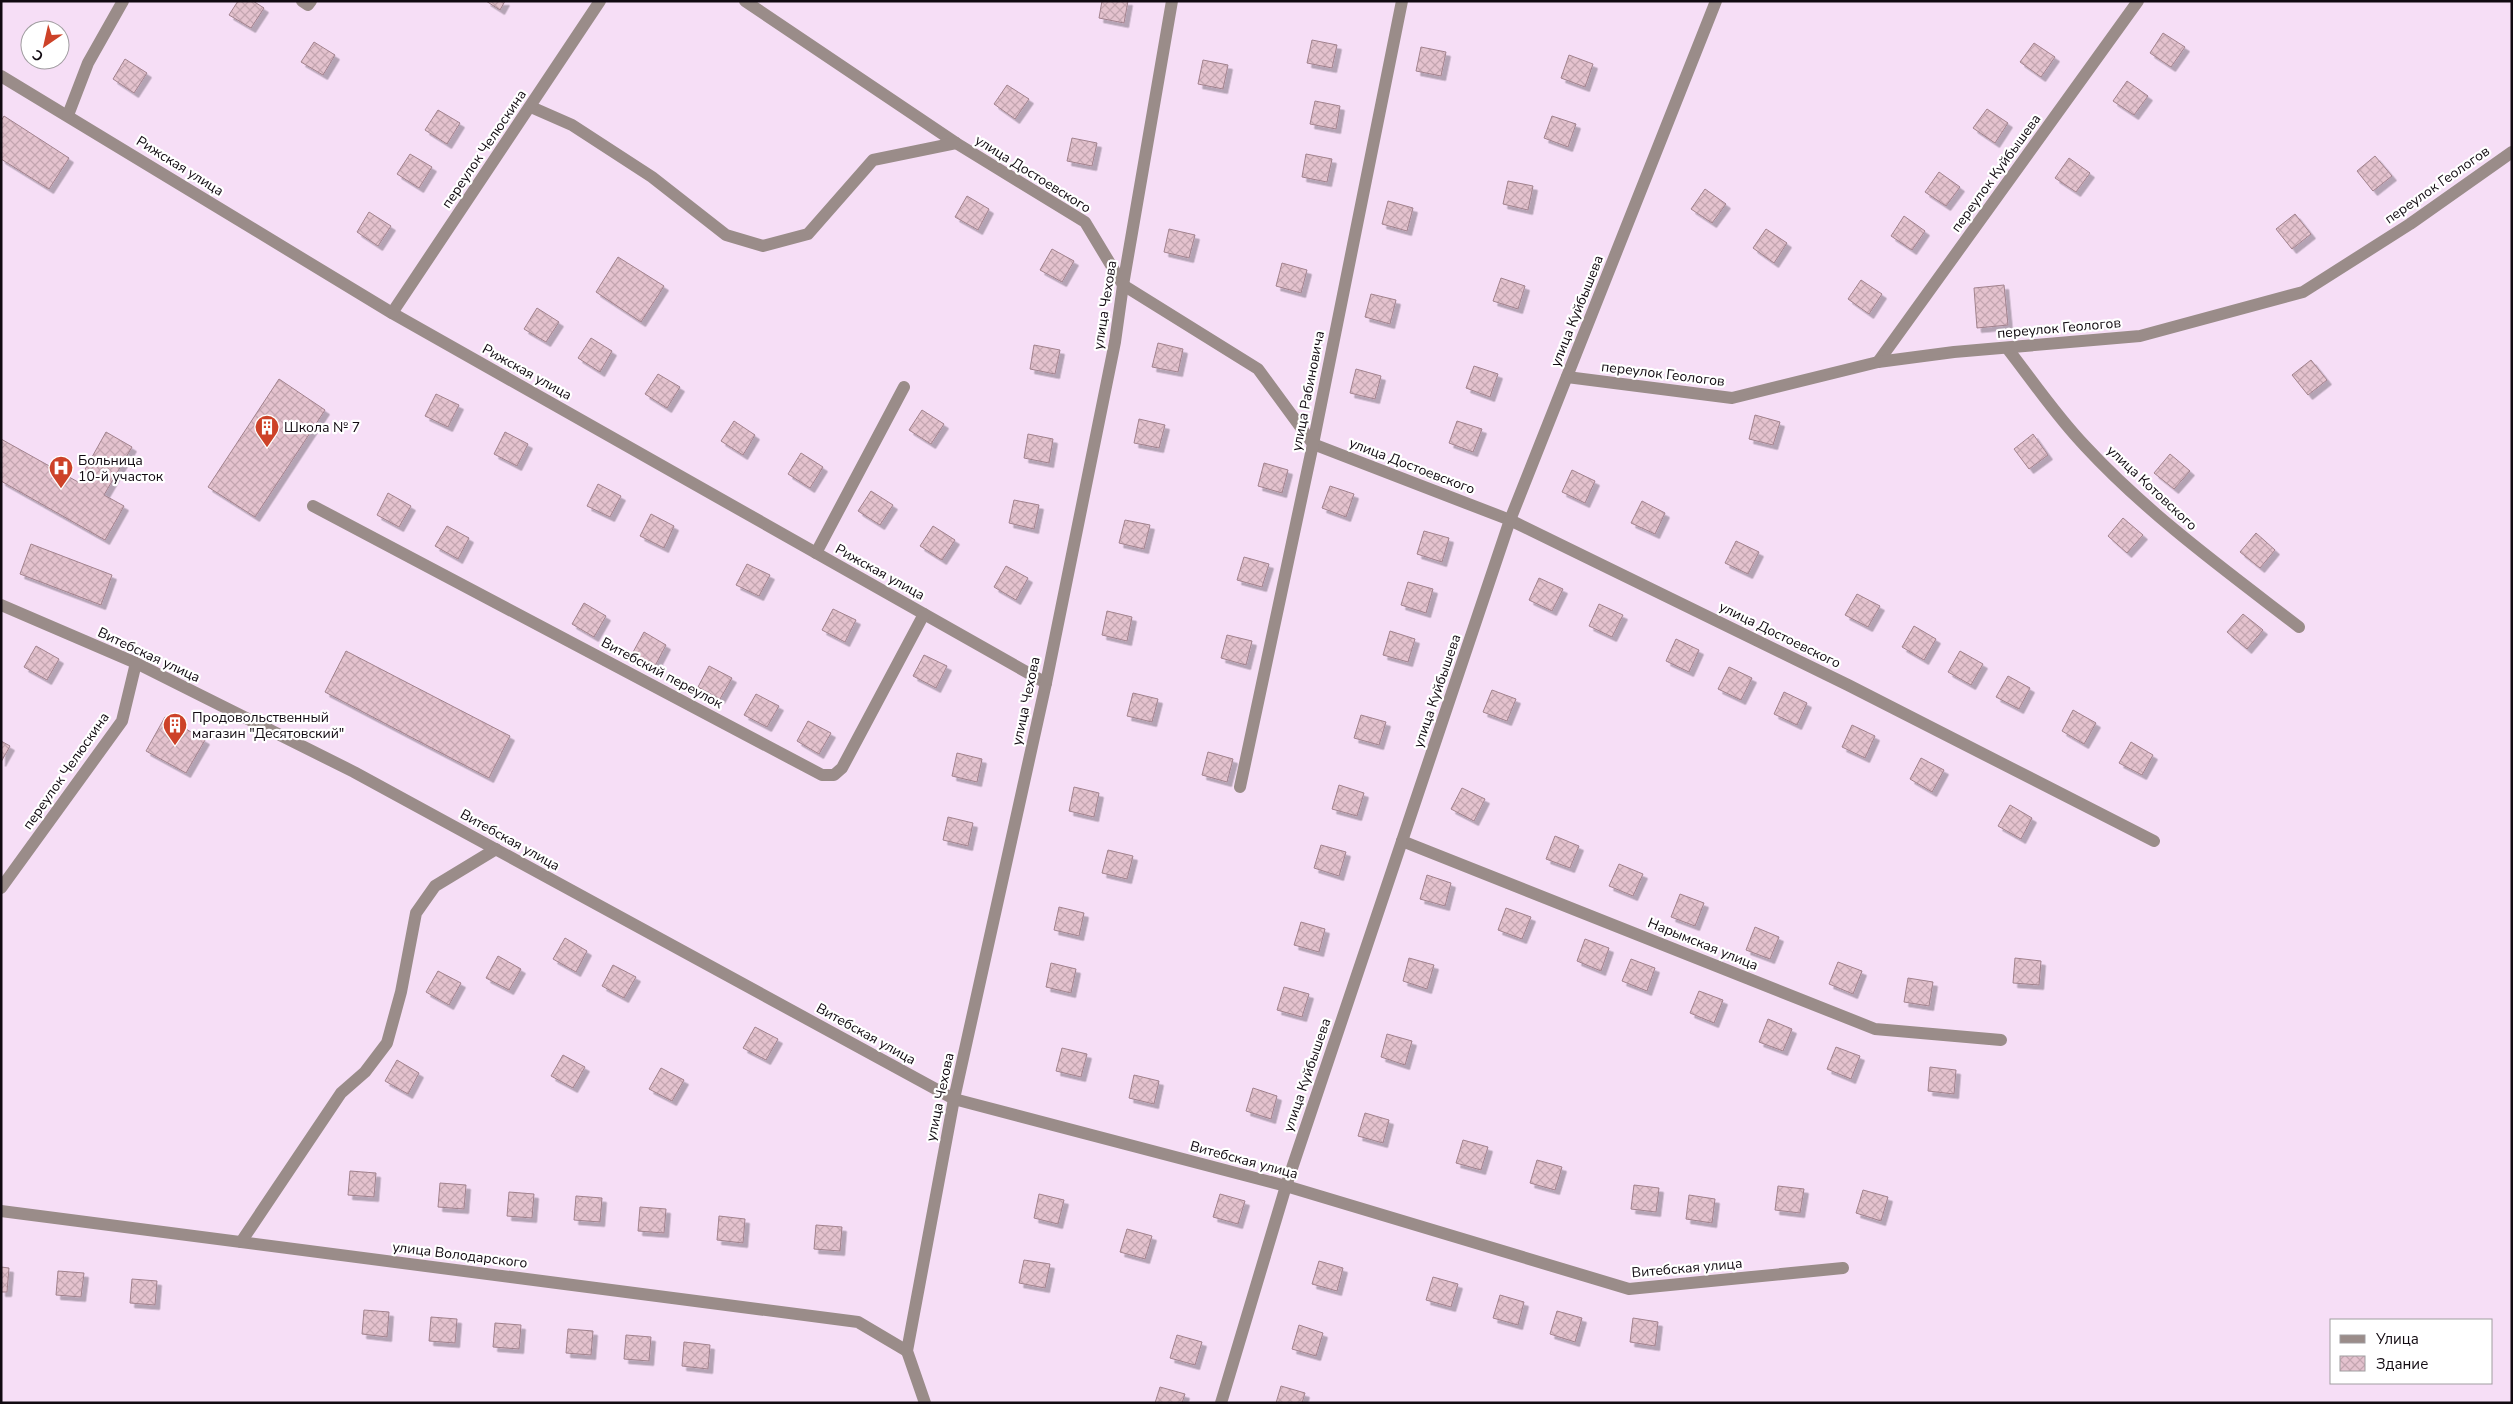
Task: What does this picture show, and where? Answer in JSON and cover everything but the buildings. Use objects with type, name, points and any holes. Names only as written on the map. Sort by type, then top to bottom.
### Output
[{"type":"street","points":[[68,115],[88,63],[124,1]]},
{"type":"street","points":[[302,1],[308,5],[311,1]]},
{"type":"street","name":"переулок Челюскина","points":[[392,313],[600,1]]},
{"type":"street","name":"улица Достоевского","points":[[745,1],[956,143],[1085,222],[1123,285],[1258,369],[1313,444],[1510,520],[1848,685],[2154,841]]},
{"type":"street","name":"улица Чехова","points":[[906,1351],[954,1100],[1046,682],[1113,352],[1172,1]]},
{"type":"street","name":"улица Рабиновича","points":[[1240,787],[1313,444],[1402,1]]},
{"type":"street","name":"улица Куйбышева","points":[[1221,1403],[1286,1186],[1510,520],[1716,1]]},
{"type":"street","name":"переулок Куйбышева","points":[[1878,362],[2138,1]]},
{"type":"street","name":"Рижская улица","points":[[1,76],[392,313],[1046,682]]},
{"type":"street","points":[[531,107],[572,125],[644,172],[726,235],[763,246],[808,234],[873,160],[956,143]]},
{"type":"street","name":"переулок Геологов","points":[[1567,377],[1732,398],[1878,362],[2140,336],[2303,292],[2410,224],[2512,152]]},
{"type":"street","name":"улица Котовского","points":[[2007,348],[2084,445],[2142,502],[2194,547],[2299,627]]},
{"type":"street","points":[[816,552],[904,387]]},
{"type":"street","name":"Витебский переулок","points":[[314,506],[822,775],[834,775],[842,768],[924,614]]},
{"type":"street","name":"Витебская улица","points":[[1,605],[136,663],[354,772],[954,1100],[1286,1186],[1629,1289],[1843,1268]]},
{"type":"street","name":"переулок Челюскина","points":[[1,888],[122,721],[136,663]]},
{"type":"street","name":"Нарымская улица","points":[[1402,841],[1875,1029],[2002,1040]]},
{"type":"street","points":[[241,1242],[341,1093],[366,1072],[387,1043],[401,992],[416,913],[435,886],[496,849]]},
{"type":"street","name":"улица Володарского","points":[[1,1211],[858,1322],[906,1351]]},
{"type":"street","points":[[906,1351],[925,1403]]},
{"type":"place","name":"Школа № 7","points":[[267,448]]},
{"type":"place","name":"Больница 10-й участок","points":[[61,489]]},
{"type":"place","name":"Продовольственный магазин \"Деcятовский\"","points":[[175,746]]}]
